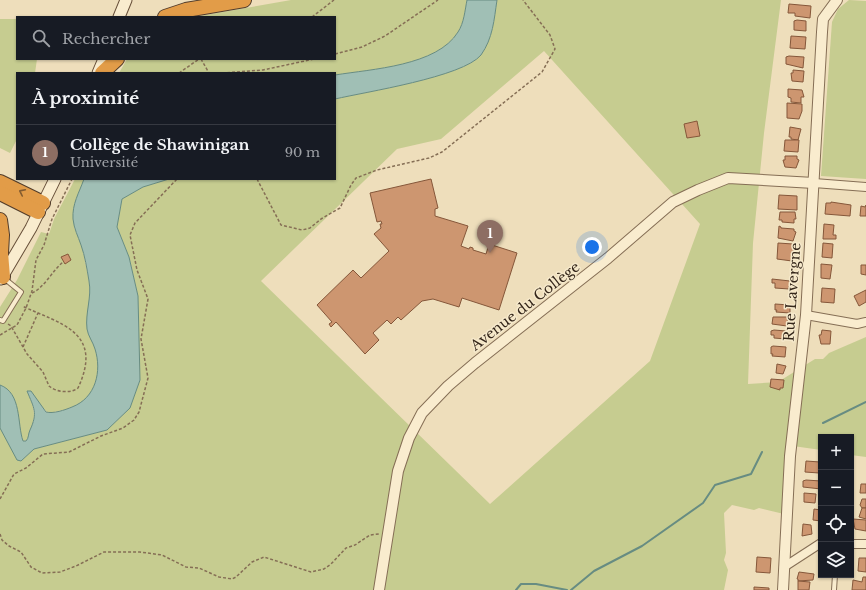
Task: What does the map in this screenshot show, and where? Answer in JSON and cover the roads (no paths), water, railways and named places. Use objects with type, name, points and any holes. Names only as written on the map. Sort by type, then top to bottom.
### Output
[{"type":"highway","points":[[168,16],[186,10],[244,0]]},
{"type":"highway","points":[[103,72],[116,60]]},
{"type":"highway","points":[[0,182],[41,208]]},
{"type":"highway","points":[[0,193],[41,208]]},
{"type":"highway","points":[[0,220],[2,235],[1,279]]},
{"type":"main road","points":[[120,16],[126,0]]},
{"type":"main road","points":[[98,72],[104,60]]},
{"type":"main road","points":[[1,279],[41,208],[55,180]]},
{"type":"street","name":"Rue Lavergne","points":[[783,590],[790,456],[806,316],[823,19],[837,0]]},
{"type":"street","name":"Avenue du Collège","points":[[379,590],[398,471],[410,438],[422,413],[475,363],[608,258],[673,202],[698,190],[728,178],[866,187]]},
{"type":"street","points":[[806,316],[857,324],[866,322]]},
{"type":"street","points":[[854,544],[866,544]]},
{"type":"street","points":[[784,567],[818,545]]},
{"type":"lane","points":[[0,320],[3,321],[21,292],[1,279]]},
{"type":"lane","points":[[834,590],[835,578]]},
{"type":"water","points":[[467,0],[497,0],[488,42],[481,55],[471,63],[435,77],[336,99],[336,75],[385,68],[420,59],[435,52],[448,43],[458,32],[462,25]]},
{"type":"water","points":[[84,180],[166,180],[143,187],[122,199],[117,227],[129,257],[138,296],[140,380],[130,408],[107,430],[34,449],[21,461],[17,460],[0,428],[0,385],[7,389],[12,395],[18,410],[23,441],[26,441],[34,419],[33,406],[27,391],[31,391],[46,412],[59,411],[80,403],[87,397],[92,390],[97,375],[97,357],[87,329],[90,287],[84,254],[73,219],[75,203]]},
{"type":"waterway","points":[[823,423],[866,402]]},
{"type":"waterway","points":[[571,590],[594,571],[642,546],[703,503],[715,485],[751,474],[762,452]]},
{"type":"waterway","points":[[516,590],[521,584],[536,584],[567,590]]},
{"type":"place","name":"Collège de Shawinigan","points":[[490,253]]}]
